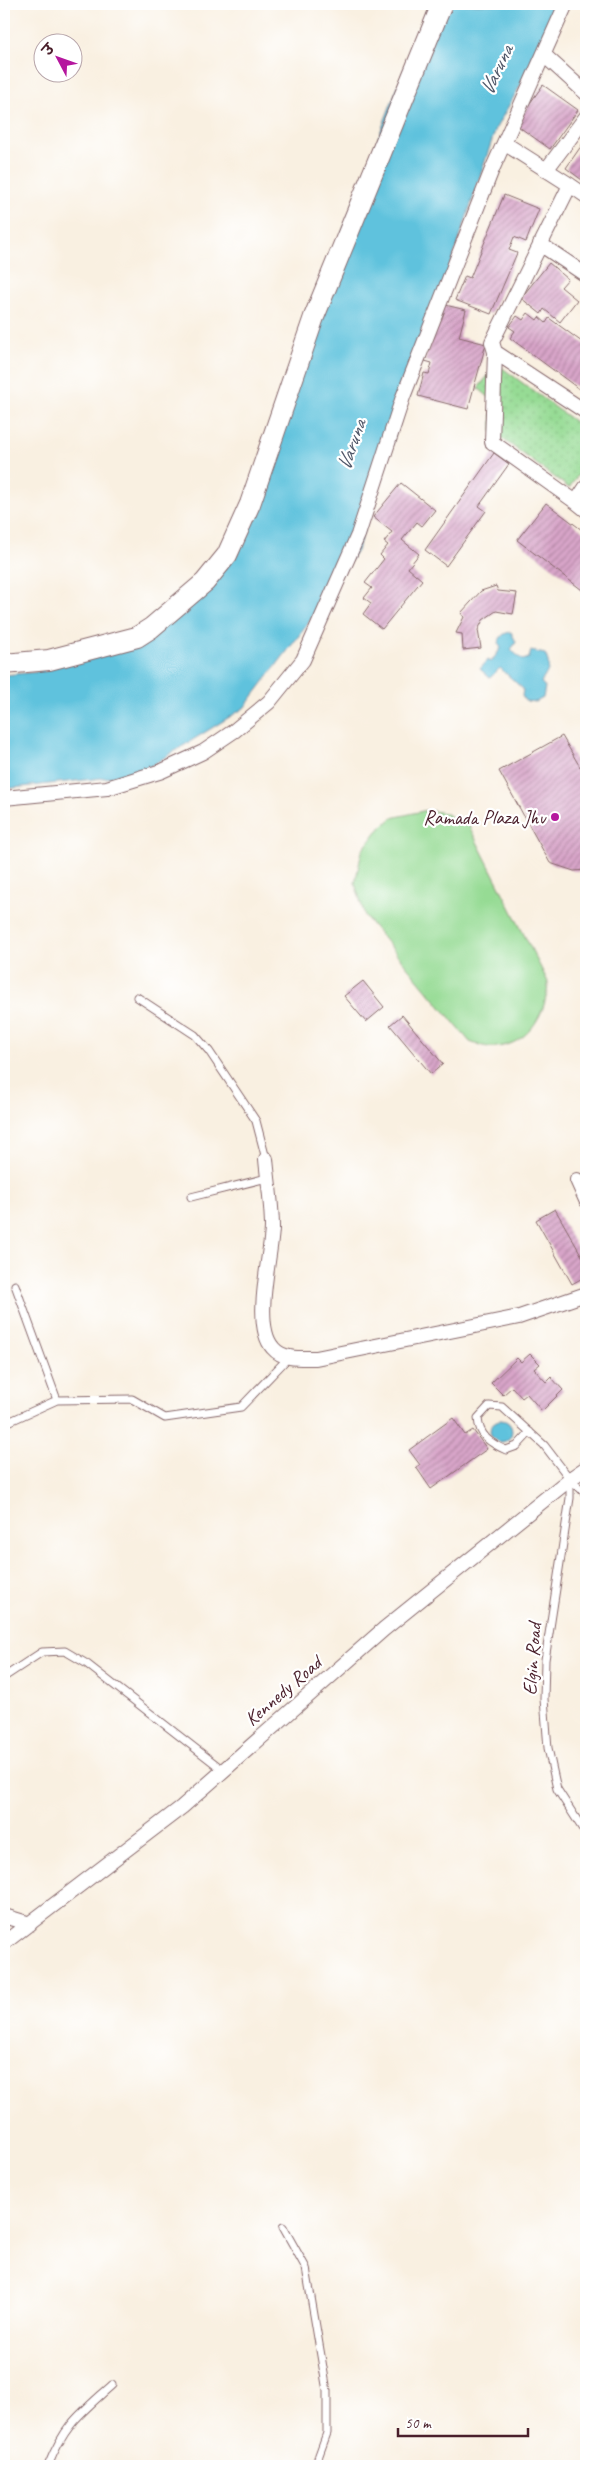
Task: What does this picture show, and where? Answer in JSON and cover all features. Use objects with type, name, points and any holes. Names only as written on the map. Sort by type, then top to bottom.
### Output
[{"type":"street","points":[[4,664],[49,660],[137,637],[157,624],[205,582],[227,555],[250,504],[314,317],[442,4]]},
{"type":"street","points":[[4,798],[107,788],[162,770],[203,752],[234,731],[269,702],[302,660],[358,535],[403,397],[504,143],[566,4]]},
{"type":"street","points":[[544,55],[586,93]]},
{"type":"street","points":[[546,170],[586,117]]},
{"type":"street","points":[[504,143],[586,196]]},
{"type":"street","points":[[570,185],[492,342],[496,352],[492,442],[581,506],[586,487]]},
{"type":"street","points":[[540,244],[586,275]]},
{"type":"street","points":[[496,352],[586,412]]},
{"type":"street","points":[[266,1159],[272,1227],[263,1313],[264,1333],[273,1349],[288,1358],[316,1358],[519,1317],[586,1294]]},
{"type":"street","points":[[577,1180],[586,1200]]},
{"type":"street","name":"Kennedy Road","points":[[4,1943],[182,1806],[384,1629],[586,1468]]},
{"type":"street","points":[[4,1916],[30,1924]]},
{"type":"lane","points":[[136,997],[194,1035],[209,1051],[256,1121],[266,1159]]},
{"type":"lane","points":[[191,1197],[267,1178]]},
{"type":"lane","points":[[15,1285],[57,1400]]},
{"type":"lane","points":[[4,1424],[57,1400],[132,1399],[164,1418],[241,1407],[288,1358]]},
{"type":"lane","points":[[530,1432],[517,1446],[506,1450],[489,1443],[478,1428],[478,1418],[490,1406],[502,1407],[530,1432],[544,1445],[570,1479],[586,1494]]},
{"type":"lane","name":"Elgin Road","points":[[570,1479],[570,1498],[545,1660],[544,1699],[548,1748],[557,1789],[586,1834]]},
{"type":"lane","points":[[4,1677],[42,1652],[65,1651],[87,1664],[223,1770]]},
{"type":"lane","points":[[284,2227],[306,2268],[327,2391],[327,2433],[315,2466]]},
{"type":"lane","points":[[48,2466],[56,2446],[70,2422],[112,2386]]},
{"type":"green space","points":[[497,364],[586,430],[586,464],[569,488],[492,431],[491,399],[478,388]]},
{"type":"green space","points":[[427,810],[444,813],[469,826],[548,982],[547,993],[540,1015],[527,1033],[509,1045],[490,1047],[470,1042],[365,916],[355,883],[362,851],[377,831],[392,818]]},
{"type":"water","name":"Varuna","points":[[429,4],[560,4],[542,48],[496,128],[357,551],[307,625],[244,708],[138,774],[4,789],[4,675],[36,672],[178,614],[238,553],[303,336]]},
{"type":"water","points":[[511,632],[516,642],[511,650],[523,660],[529,658],[531,651],[545,654],[547,658],[548,668],[541,682],[545,687],[543,698],[536,702],[525,701],[522,696],[523,689],[500,668],[490,678],[480,669],[488,660],[491,662],[501,648],[498,643],[501,637]]},
{"type":"water","points":[[501,1420],[509,1423],[512,1431],[509,1439],[501,1442],[493,1439],[490,1431],[493,1423]]},
{"type":"building","points":[[543,85],[578,110],[550,149],[515,124]]},
{"type":"building","points":[[586,139],[586,183],[566,168]]},
{"type":"building","points":[[504,195],[539,209],[526,242],[514,237],[509,250],[517,253],[491,314],[455,300],[465,276],[470,278]]},
{"type":"building","points":[[549,263],[568,279],[561,287],[577,300],[560,322],[544,309],[541,314],[521,298]]},
{"type":"building","points":[[441,304],[466,310],[459,337],[486,344],[468,409],[418,396],[424,373],[429,374],[432,363],[425,361]]},
{"type":"building","points":[[528,313],[537,320],[539,317],[546,323],[549,318],[586,345],[586,379],[579,389],[510,338],[515,331],[509,327],[517,316],[523,320]]},
{"type":"building","points":[[494,453],[509,464],[479,506],[486,511],[446,566],[425,550]]},
{"type":"building","points":[[401,483],[435,510],[422,526],[417,522],[402,540],[419,554],[408,568],[422,580],[382,629],[363,614],[371,603],[364,598],[372,588],[365,583],[384,559],[380,555],[388,545],[384,542],[392,532],[373,517]]},
{"type":"building","points":[[546,503],[586,533],[586,593],[517,540]]},
{"type":"building","points":[[496,586],[498,591],[517,593],[513,614],[496,611],[483,620],[478,630],[481,648],[463,650],[462,634],[456,633],[464,617],[461,613],[481,591]]},
{"type":"building","name":"Ramada Plaza Jhv","points":[[562,736],[580,767],[586,768],[586,870],[574,871],[550,863],[499,771]]},
{"type":"building","points":[[363,981],[384,1007],[366,1022],[344,996]]},
{"type":"building","points":[[402,1015],[443,1064],[431,1074],[390,1025]]},
{"type":"building","points":[[555,1209],[586,1263],[586,1276],[572,1284],[536,1220]]},
{"type":"building","points":[[530,1354],[540,1364],[534,1369],[546,1382],[551,1377],[563,1390],[542,1411],[527,1394],[522,1398],[512,1387],[503,1395],[491,1383],[517,1358],[521,1362]]},
{"type":"building","points":[[453,1418],[465,1435],[473,1430],[487,1449],[431,1489],[416,1467],[420,1465],[409,1450]]},
{"type":"place","name":"Ramada Plaza Jhv","points":[[555,817]]}]
